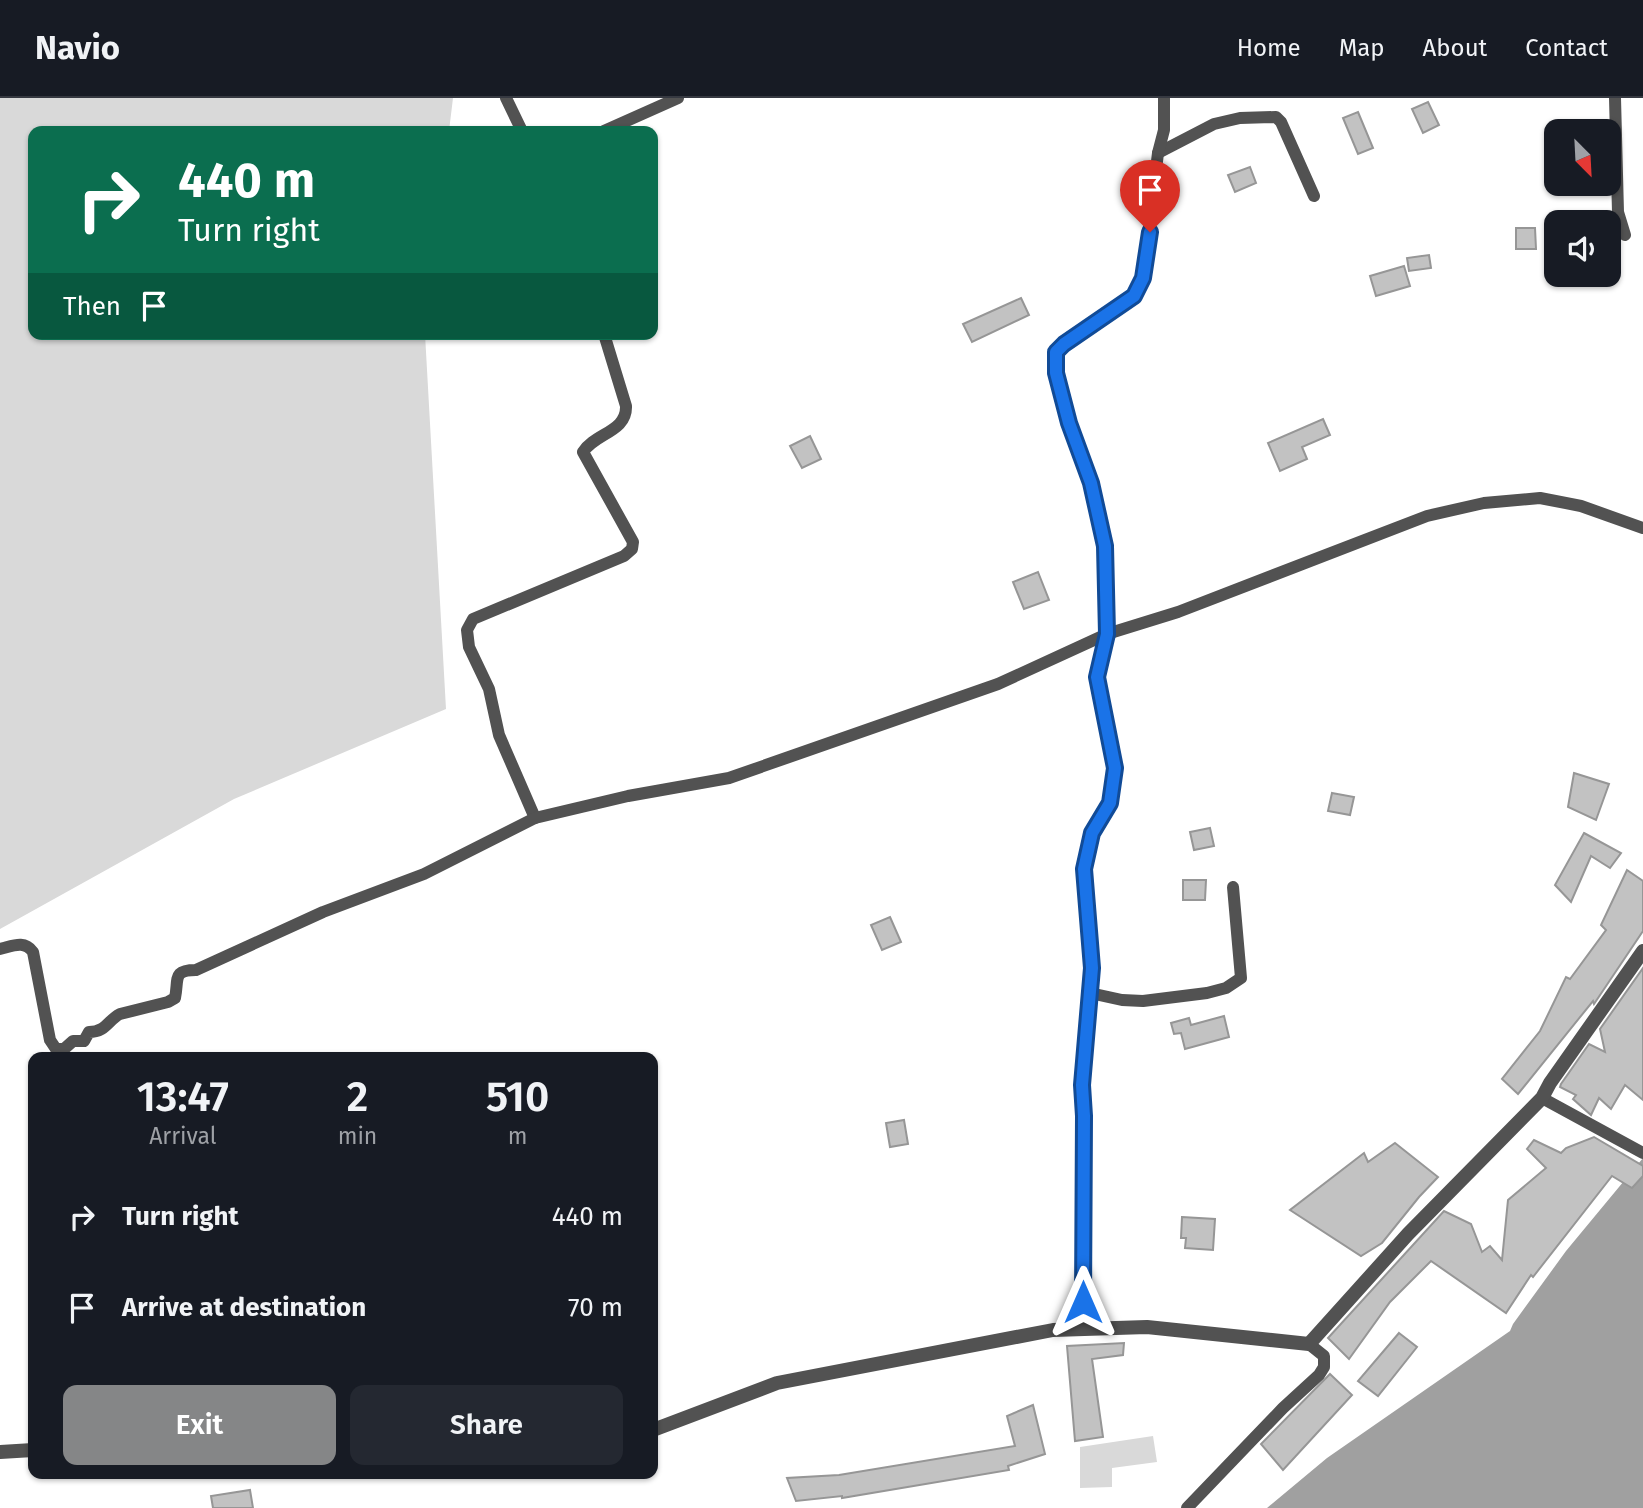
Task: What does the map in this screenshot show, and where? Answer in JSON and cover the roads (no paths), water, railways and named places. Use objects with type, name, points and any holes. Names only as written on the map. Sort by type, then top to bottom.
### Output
[{"type":"street","points":[[506,98],[520,126]]},
{"type":"street","points":[[615,126],[678,98]]},
{"type":"street","points":[[1083,1329],[1082,1085],[1092,968],[1084,869],[1092,833],[1110,803],[1115,768],[1097,677],[1107,634],[1105,546],[1091,483],[1065,410],[1056,373],[1056,352],[1134,296],[1143,278],[1158,153],[1164,130],[1164,98]]},
{"type":"street","points":[[1615,98],[1618,212],[1625,235]]},
{"type":"street","points":[[1158,153],[1214,124],[1240,118],[1276,117],[1282,122],[1314,196]]},
{"type":"street","points":[[535,818],[499,735],[491,696],[469,647],[467,630],[473,619],[624,556],[632,549],[632,542],[583,452],[589,442],[616,428],[626,416],[626,406],[606,340]]},
{"type":"street","points":[[0,949],[21,944],[28,946],[33,952],[50,1040],[56,1049],[64,1049],[73,1041],[84,1041],[89,1032],[108,1026],[114,1017],[120,1014],[175,998],[179,973],[183,970],[196,970],[323,912],[424,874],[535,818],[628,796],[729,778],[998,684],[1107,634],[1178,612],[1427,516],[1484,503],[1540,498],[1581,506],[1643,528]]},
{"type":"street","points":[[1090,993],[1122,1000],[1143,1001],[1207,993],[1226,988],[1241,978],[1233,887]]},
{"type":"street","points":[[1309,1345],[1408,1234],[1542,1098],[1643,951]]},
{"type":"street","points":[[1542,1098],[1643,1153]]},
{"type":"street","points":[[658,1428],[777,1383],[1053,1330],[1147,1327],[1309,1345],[1324,1356],[1324,1367],[1319,1374],[1187,1508]]},
{"type":"street","points":[[0,1452],[28,1450]]}]
